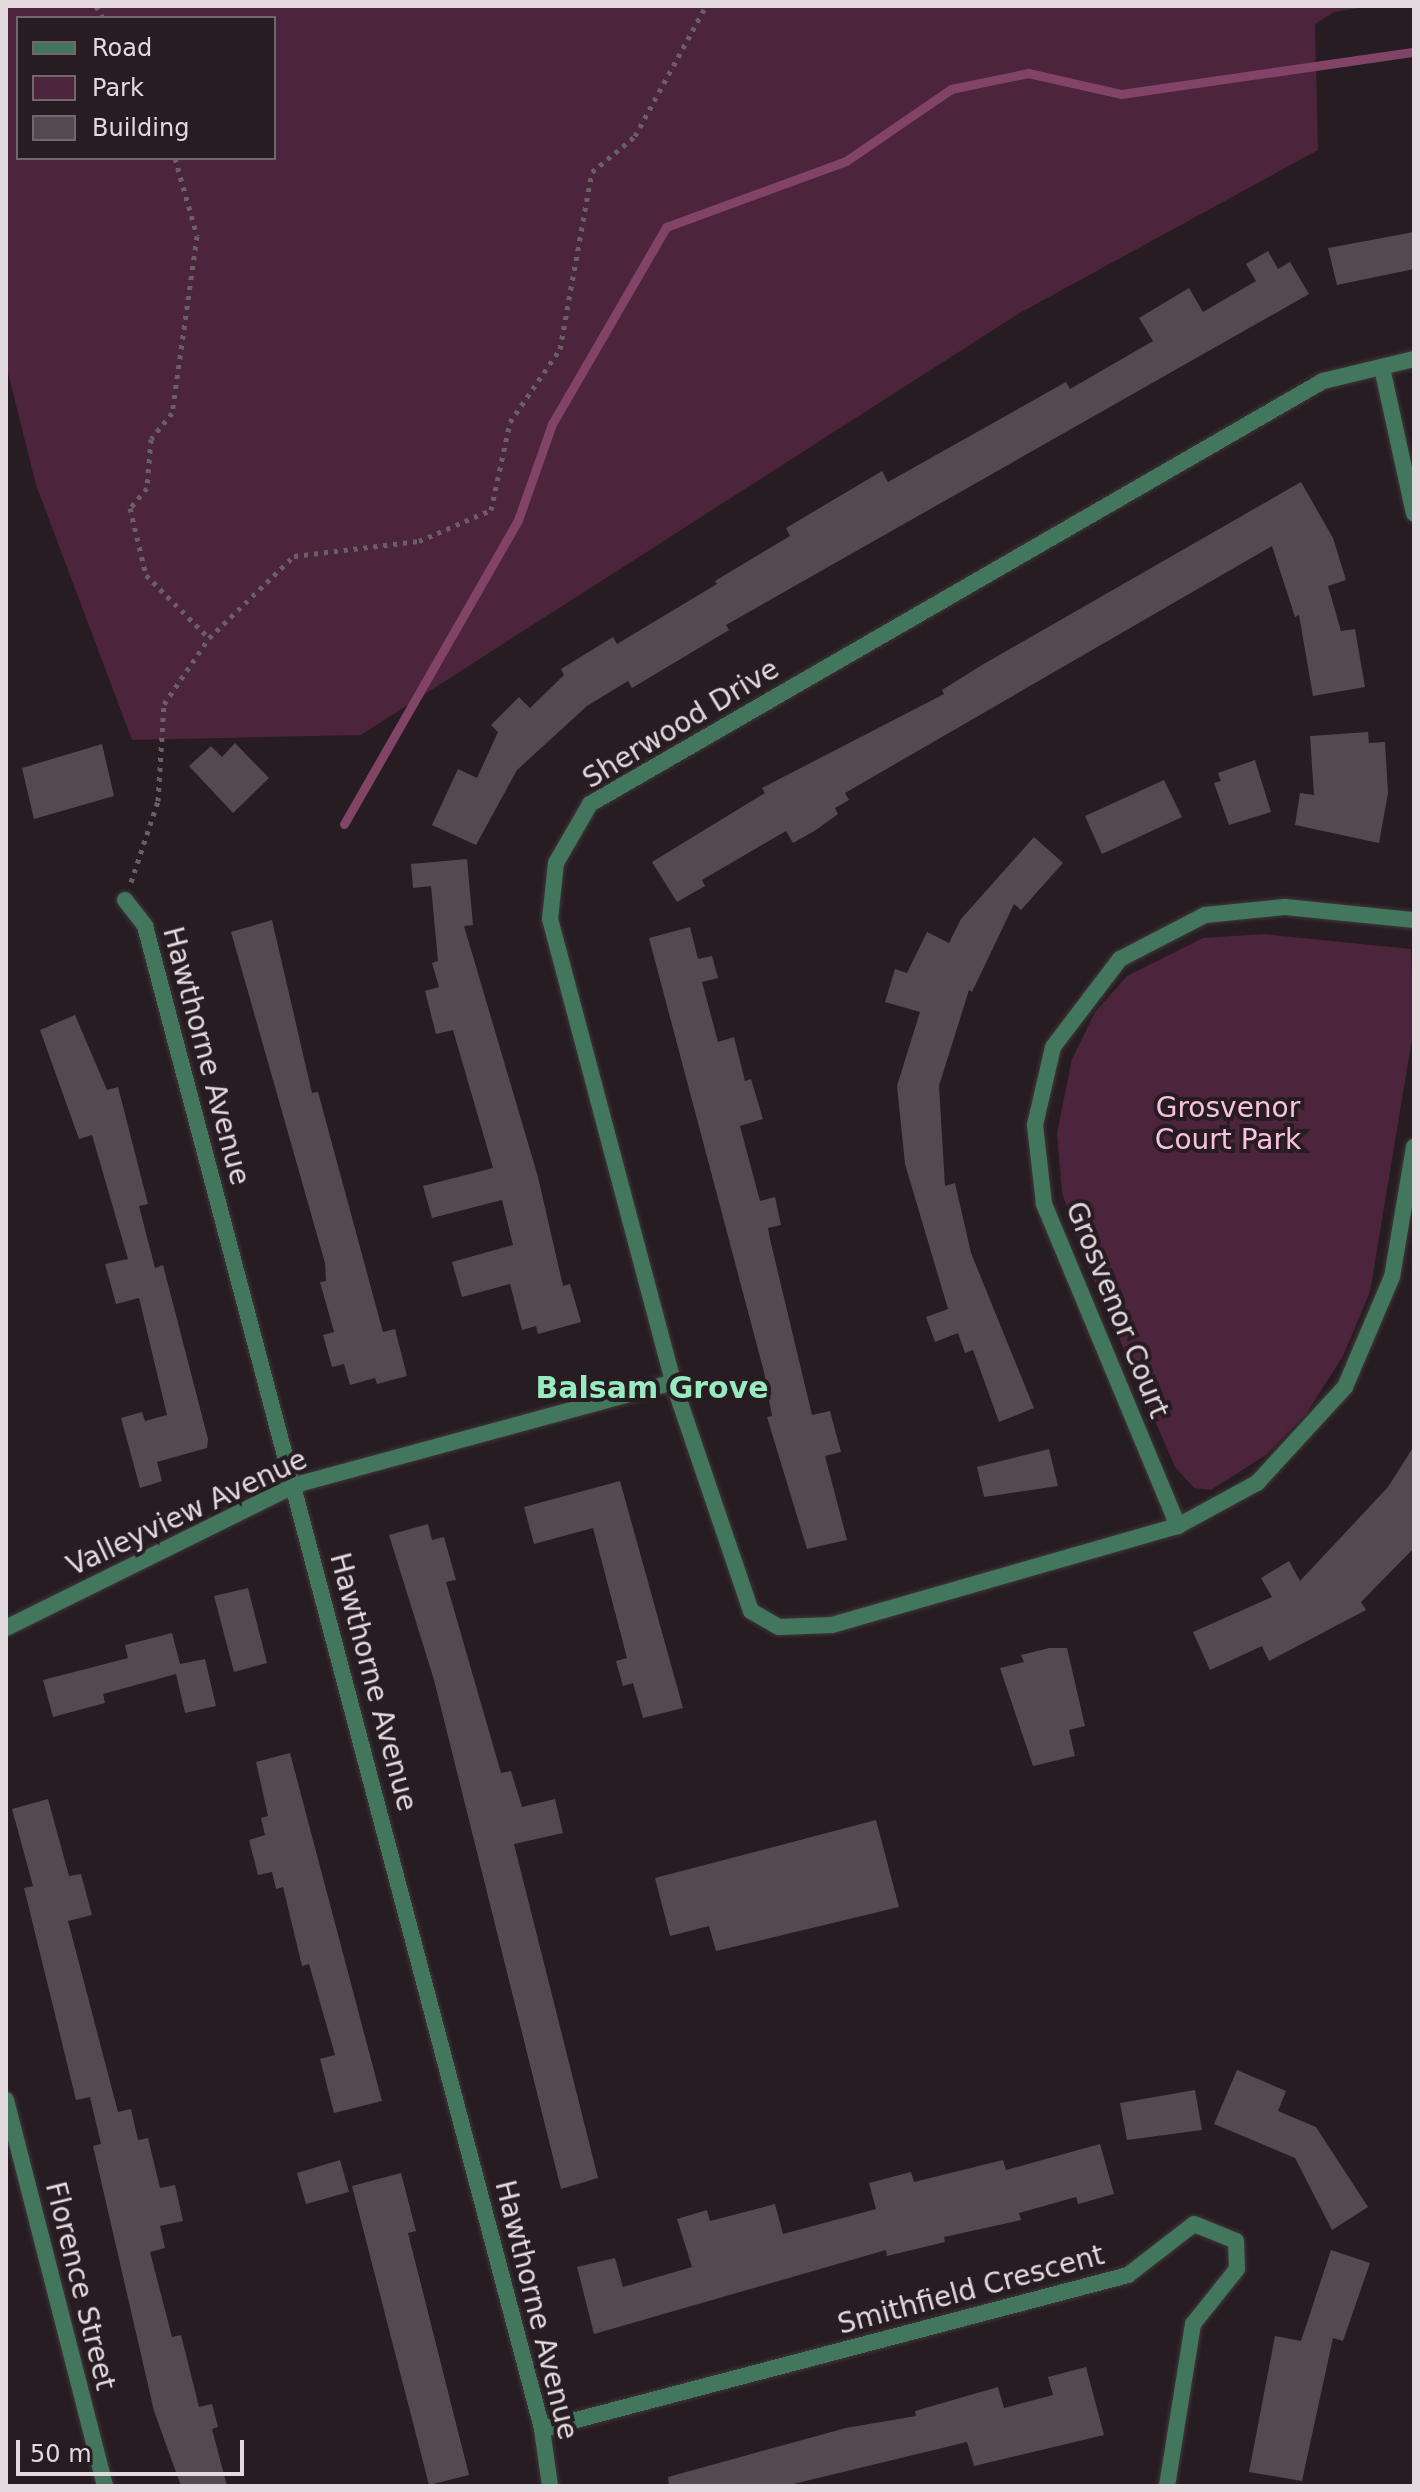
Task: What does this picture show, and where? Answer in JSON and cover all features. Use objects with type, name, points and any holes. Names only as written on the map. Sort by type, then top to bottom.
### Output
[{"type":"street","name":"Sherwood Drive","points":[[1178,1526],[832,1625],[779,1627],[751,1611],[673,1382],[550,919],[556,863],[590,804],[1323,381],[1414,359]]},
{"type":"street","points":[[1382,368],[1414,514]]},
{"type":"street","name":"Hawthorne Avenue","points":[[125,900],[145,926],[295,1485],[542,2429],[550,2486]]},
{"type":"street","name":"Grosvenor Court","points":[[1178,1526],[1044,1204],[1035,1125],[1053,1047],[1120,959],[1205,915],[1285,907],[1414,920]]},
{"type":"street","points":[[1178,1526],[1257,1483],[1345,1387],[1392,1277],[1414,1147]]},
{"type":"street","name":"Valleyview Avenue","points":[[6,1628],[295,1485],[673,1382]]},
{"type":"street","name":"Florence Street","points":[[6,2100],[105,2486]]},
{"type":"street","name":"Smithfield Crescent","points":[[542,2429],[1128,2275],[1194,2224],[1236,2241],[1237,2269],[1193,2324],[1167,2486]]},
{"type":"path","points":[[125,900],[158,801],[164,704],[209,638],[294,556],[419,541],[491,510],[510,422],[560,349],[592,172],[635,136],[706,6]]},
{"type":"path","points":[[176,160],[197,236],[172,413],[151,439],[147,488],[130,508],[146,575],[209,638]]},
{"type":"green space","points":[[6,6],[1372,6],[1334,12],[1315,24],[1318,150],[1018,314],[361,735],[132,740],[36,485],[6,365]]},
{"type":"green space","name":"Grosvenor Court Park","points":[[1263,934],[1411,949],[1414,1027],[1370,1292],[1343,1356],[1306,1414],[1266,1455],[1211,1490],[1194,1488],[1175,1467],[1090,1271],[1062,1193],[1057,1133],[1072,1059],[1095,1012],[1127,976],[1203,938]]},
{"type":"building","points":[[1414,232],[1414,269],[1337,285],[1328,248]]},
{"type":"building","points":[[1268,251],[1278,269],[1290,262],[1309,294],[726,625],[729,630],[632,688],[628,681],[587,706],[517,770],[476,845],[432,825],[458,769],[477,778],[498,732],[491,725],[519,697],[530,708],[564,675],[561,669],[613,637],[617,644],[717,584],[715,581],[790,536],[786,528],[882,471],[888,482],[1066,382],[1070,389],[1153,341],[1139,318],[1189,288],[1203,312],[1256,281],[1246,264]]},
{"type":"building","points":[[1301,482],[1333,538],[1346,580],[1328,586],[1341,631],[1355,629],[1365,687],[1313,696],[1299,615],[1295,617],[1272,546],[845,793],[849,800],[835,808],[838,814],[816,830],[793,843],[786,831],[702,880],[705,886],[677,902],[652,862],[765,793],[762,788],[944,694],[942,690],[982,665]]},
{"type":"building","points":[[1368,732],[1369,743],[1385,742],[1388,793],[1379,843],[1295,825],[1300,793],[1314,795],[1310,736]]},
{"type":"building","points":[[235,743],[269,778],[233,813],[189,766],[211,746],[222,757]]},
{"type":"building","points":[[102,744],[114,796],[34,819],[22,768]]},
{"type":"building","points":[[1255,760],[1271,812],[1229,825],[1214,783],[1221,781],[1218,773]]},
{"type":"building","points":[[1164,780],[1182,817],[1102,854],[1085,816]]},
{"type":"building","points":[[1034,837],[1063,863],[1021,910],[1014,904],[972,992],[969,990],[939,1086],[945,1186],[955,1183],[971,1253],[1034,1408],[999,1422],[973,1350],[965,1353],[958,1333],[935,1342],[926,1317],[948,1309],[905,1164],[897,1086],[920,1012],[885,1002],[895,969],[907,973],[927,932],[949,943],[961,919]]},
{"type":"building","points":[[467,859],[473,925],[464,926],[538,1177],[563,1286],[570,1284],[581,1322],[538,1334],[536,1326],[522,1330],[510,1284],[462,1297],[452,1262],[513,1245],[502,1200],[432,1218],[423,1186],[493,1168],[453,1030],[436,1034],[425,991],[439,987],[432,963],[438,961],[431,886],[413,888],[411,864]]},
{"type":"building","points":[[272,920],[312,1093],[318,1092],[383,1332],[395,1329],[407,1376],[377,1384],[375,1378],[350,1385],[344,1364],[332,1367],[323,1335],[334,1332],[320,1282],[326,1281],[325,1263],[231,932]]},
{"type":"building","points":[[690,927],[698,959],[712,956],[718,978],[702,982],[718,1042],[734,1037],[745,1081],[751,1079],[763,1119],[740,1126],[760,1201],[775,1197],[781,1225],[768,1228],[812,1415],[830,1411],[841,1452],[825,1456],[847,1540],[807,1549],[767,1417],[772,1416],[764,1372],[649,938]]},
{"type":"building","points":[[75,1015],[107,1090],[118,1087],[148,1204],[139,1206],[155,1268],[163,1265],[208,1439],[207,1448],[157,1462],[162,1481],[140,1488],[121,1418],[142,1412],[145,1421],[167,1415],[139,1298],[116,1304],[105,1264],[128,1259],[92,1135],[79,1139],[40,1030]]},
{"type":"building","points":[[1414,1446],[1414,1548],[1361,1602],[1366,1610],[1269,1661],[1262,1646],[1210,1670],[1193,1632],[1272,1597],[1261,1578],[1289,1561],[1300,1581],[1388,1487]]},
{"type":"building","points":[[1049,1449],[1058,1486],[984,1497],[977,1467]]},
{"type":"building","points":[[620,1481],[683,1708],[643,1718],[633,1683],[623,1686],[616,1661],[627,1658],[593,1528],[534,1544],[524,1507]]},
{"type":"building","points":[[428,1524],[432,1540],[444,1537],[456,1580],[446,1582],[501,1773],[511,1771],[522,1807],[555,1799],[563,1833],[514,1844],[598,2178],[561,2189],[434,1680],[389,1535]]},
{"type":"building","points":[[248,1588],[267,1663],[234,1672],[214,1596]]},
{"type":"building","points":[[172,1633],[180,1664],[205,1659],[216,1706],[185,1713],[176,1674],[103,1694],[105,1703],[53,1717],[43,1680],[128,1658],[125,1645]]},
{"type":"building","points":[[1049,1648],[1067,1648],[1085,1726],[1069,1730],[1075,1756],[1033,1766],[1000,1668],[1024,1662],[1021,1655]]},
{"type":"building","points":[[290,1753],[382,2101],[334,2113],[320,2059],[335,2055],[309,1964],[302,1966],[283,1887],[276,1889],[272,1872],[258,1875],[249,1840],[265,1835],[261,1818],[268,1816],[256,1762]]},
{"type":"building","points":[[48,1799],[69,1876],[81,1874],[92,1915],[68,1921],[118,2112],[131,2109],[138,2140],[148,2138],[160,2188],[175,2185],[183,2221],[160,2226],[165,2248],[150,2252],[172,2337],[181,2335],[199,2407],[212,2404],[218,2427],[212,2429],[227,2486],[181,2486],[154,2411],[93,2146],[101,2144],[90,2097],[76,2100],[24,1888],[33,1886],[12,1809]]},
{"type":"building","points":[[876,1820],[899,1907],[716,1951],[709,1926],[670,1936],[655,1878]]},
{"type":"building","points":[[1237,2070],[1286,2091],[1278,2111],[1316,2127],[1368,2207],[1332,2230],[1295,2158],[1214,2124]]},
{"type":"building","points":[[1195,2090],[1202,2130],[1127,2140],[1120,2103]]},
{"type":"building","points":[[1100,2144],[1114,2194],[1078,2204],[1076,2197],[1019,2213],[1021,2220],[944,2237],[945,2242],[887,2256],[886,2250],[594,2334],[577,2267],[615,2258],[623,2287],[692,2267],[677,2219],[707,2210],[710,2221],[775,2204],[783,2234],[876,2209],[869,2183],[911,2172],[914,2182],[1003,2160],[1006,2170]]},
{"type":"building","points":[[340,2160],[349,2192],[306,2204],[297,2173]]},
{"type":"building","points":[[401,2173],[416,2231],[408,2233],[469,2475],[429,2485],[352,2186]]},
{"type":"building","points":[[1331,2250],[1370,2263],[1343,2341],[1333,2338],[1302,2481],[1249,2472],[1275,2336],[1301,2341]]},
{"type":"building","points":[[1086,2367],[1104,2435],[974,2466],[967,2442],[785,2486],[669,2486],[668,2477],[846,2428],[916,2416],[915,2411],[998,2387],[1004,2408],[1053,2395],[1048,2377]]},
{"type":"waterway","points":[[344,824],[518,520],[552,424],[666,227],[846,161],[951,89],[1028,73],[1121,94],[1414,52]]},
{"type":"district","name":"Balsam Grove","points":[[652,1388]]}]
